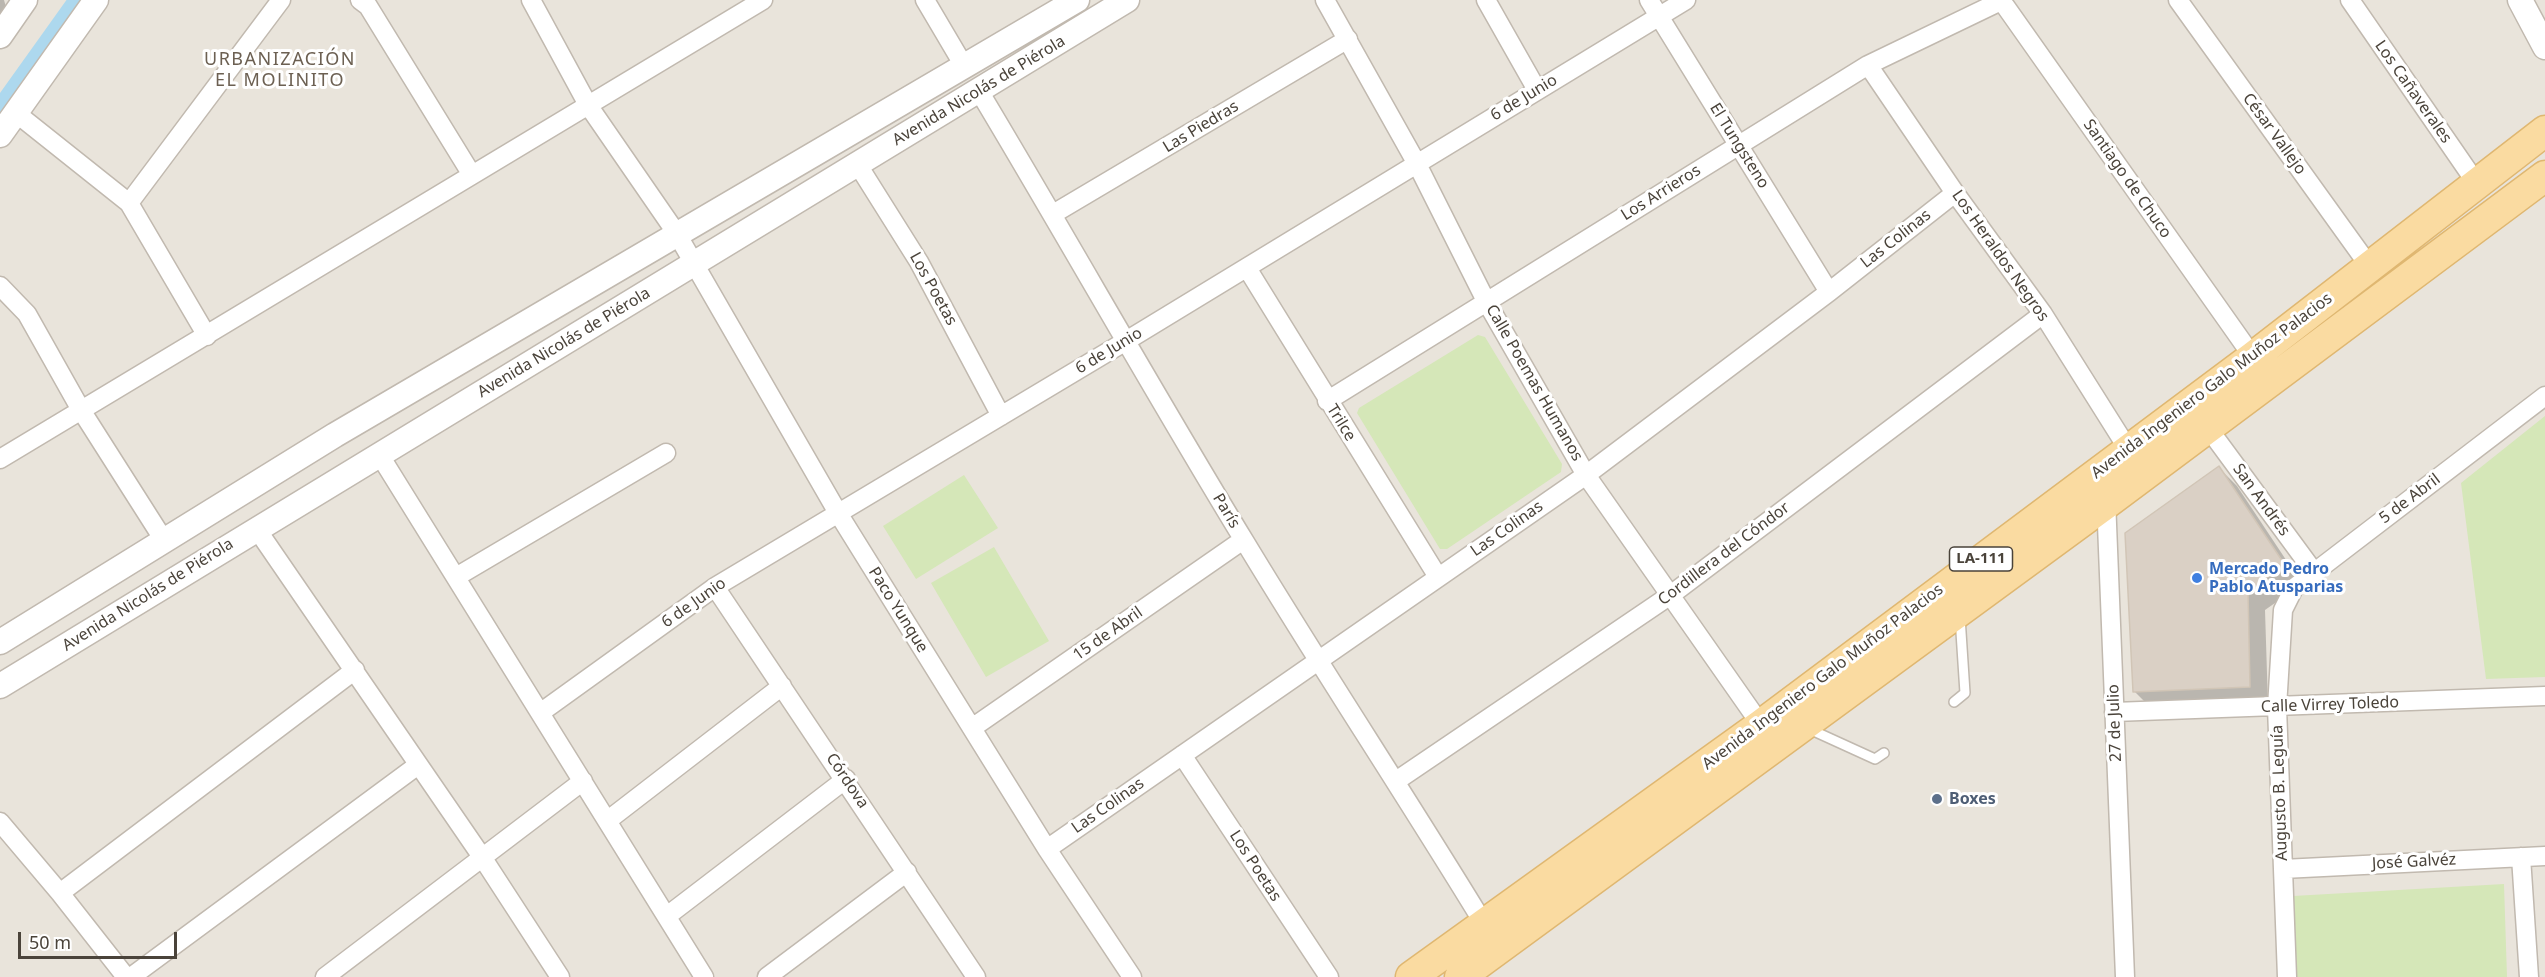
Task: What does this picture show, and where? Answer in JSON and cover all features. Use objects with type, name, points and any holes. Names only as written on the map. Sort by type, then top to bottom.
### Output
[{"type":"main road","name":"Avenida Ingeniero Galo Muñoz Palacios","points":[[1460,977],[1768,736],[2099,471],[2253,357],[2545,131]]},
{"type":"main road","name":"Avenida Ingeniero Galo Muñoz Palacios","points":[[1411,977],[1484,924],[1768,736],[1803,726],[2107,503],[2545,176]]},
{"type":"street","points":[[0,36],[25,0]]},
{"type":"street","points":[[0,135],[96,0]]},
{"type":"street","points":[[129,203],[281,0]]},
{"type":"street","points":[[360,0],[368,6],[472,175]]},
{"type":"street","name":"Paco Yunque","points":[[531,0],[588,105],[686,250],[838,513],[1047,849],[1132,977]]},
{"type":"street","points":[[0,459],[763,0]]},
{"type":"street","points":[[925,0],[964,66]]},
{"type":"street","name":"Avenida Nicolás de Piérola","points":[[0,686],[379,454],[964,66],[1077,0]]},
{"type":"street","name":"Avenida Nicolás de Piérola","points":[[0,642],[335,435],[686,250],[858,165],[1127,0]]},
{"type":"street","name":"Calle Poemas Humanos","points":[[1325,0],[1417,164],[1486,301],[1586,475],[1672,594],[1768,736]]},
{"type":"street","points":[[1486,0],[1537,90]]},
{"type":"street","name":"6 de Junio","points":[[540,713],[715,587],[1417,164],[1537,90],[1654,8],[1686,0]]},
{"type":"street","name":"Los Arrieros","points":[[1327,401],[1868,65],[1974,6],[2002,0]]},
{"type":"street","name":"Santiago de Chuco","points":[[2002,0],[2253,357]]},
{"type":"street","name":"César Vallejo","points":[[2178,0],[2370,267]]},
{"type":"street","name":"Los Cañaverales","points":[[2349,0],[2477,184]]},
{"type":"street","points":[[2520,0],[2545,47]]},
{"type":"street","name":"El Tungsteno","points":[[1654,8],[1829,292]]},
{"type":"street","name":"Las Piedras","points":[[1053,214],[1348,39]]},
{"type":"street","name":"Los Heraldos Negros","points":[[1868,65],[1955,193],[2043,314],[2128,449]]},
{"type":"street","name":"París","points":[[979,91],[1244,540],[1484,924]]},
{"type":"street","points":[[15,113],[129,203],[207,336]]},
{"type":"street","name":"Los Poetas","points":[[858,165],[919,262],[1001,416]]},
{"type":"street","name":"Las Colinas","points":[[1047,849],[1586,475],[1829,292],[1955,193]]},
{"type":"street","name":"Trilce","points":[[1246,268],[1438,577]]},
{"type":"street","points":[[0,286],[27,314],[81,410],[165,542]]},
{"type":"street","name":"Cordillera del Cóndor","points":[[1396,781],[1672,594],[2043,314]]},
{"type":"street","name":"5 de Abril","points":[[2283,610],[2294,588],[2545,396]]},
{"type":"street","name":"San Andrés","points":[[2208,428],[2314,572]]},
{"type":"street","points":[[456,578],[666,453]]},
{"type":"street","points":[[379,454],[704,977]]},
{"type":"street","name":"27 de Julio","points":[[2099,471],[2107,503],[2126,977]]},
{"type":"street","points":[[256,528],[482,857],[560,977]]},
{"type":"street","name":"15 de Abril","points":[[972,728],[1244,540]]},
{"type":"street","name":"Córdova","points":[[715,587],[907,872],[967,974]]},
{"type":"street","name":"Augusto B. Leguía","points":[[2283,610],[2277,707],[2287,977]]},
{"type":"street","points":[[60,893],[355,670]]},
{"type":"street","points":[[607,821],[783,686]]},
{"type":"street","name":"Calle Virrey Toledo","points":[[2114,712],[2545,696]]},
{"type":"street","name":"Los Poetas","points":[[1182,755],[1329,977]]},
{"type":"street","points":[[131,977],[418,765]]},
{"type":"street","points":[[667,916],[846,779]]},
{"type":"street","points":[[325,977],[583,781]]},
{"type":"street","points":[[0,822],[126,977]]},
{"type":"street","name":"José Galvéz","points":[[2283,869],[2545,856]]},
{"type":"street","points":[[2522,857],[2529,977]]},
{"type":"street","points":[[767,977],[907,872]]},
{"type":"lane","points":[[1954,702],[1965,693],[1960,611]]},
{"type":"lane","points":[[1803,726],[1875,759],[1884,753]]},
{"type":"shaded area","points":[[0,0],[2545,0],[2545,977],[0,977]]},
{"type":"green space","points":[[1478,335],[1485,337],[1562,464],[1561,472],[1447,549],[1440,549],[1357,413],[1359,408]]},
{"type":"green space","points":[[2545,416],[2545,677],[2486,679],[2461,483]]},
{"type":"green space","points":[[964,475],[998,528],[916,579],[883,526]]},
{"type":"green space","points":[[994,547],[1049,641],[986,677],[931,583]]},
{"type":"green space","points":[[2504,884],[2507,977],[2296,977],[2293,896]]},
{"type":"building","name":"Mercado Pedro Pablo Atusparias","points":[[2219,466],[2285,565],[2248,591],[2250,687],[2133,692],[2125,533]]},
{"type":"waterway","points":[[0,112],[80,0]]},
{"type":"place","name":"Mercado Pedro Pablo Atusparias","points":[[2197,578]]},
{"type":"place","name":"Boxes","points":[[1937,799]]},
{"type":"district","name":"URBANIZACIÓN EL MOLINITO","points":[[280,70]]}]
